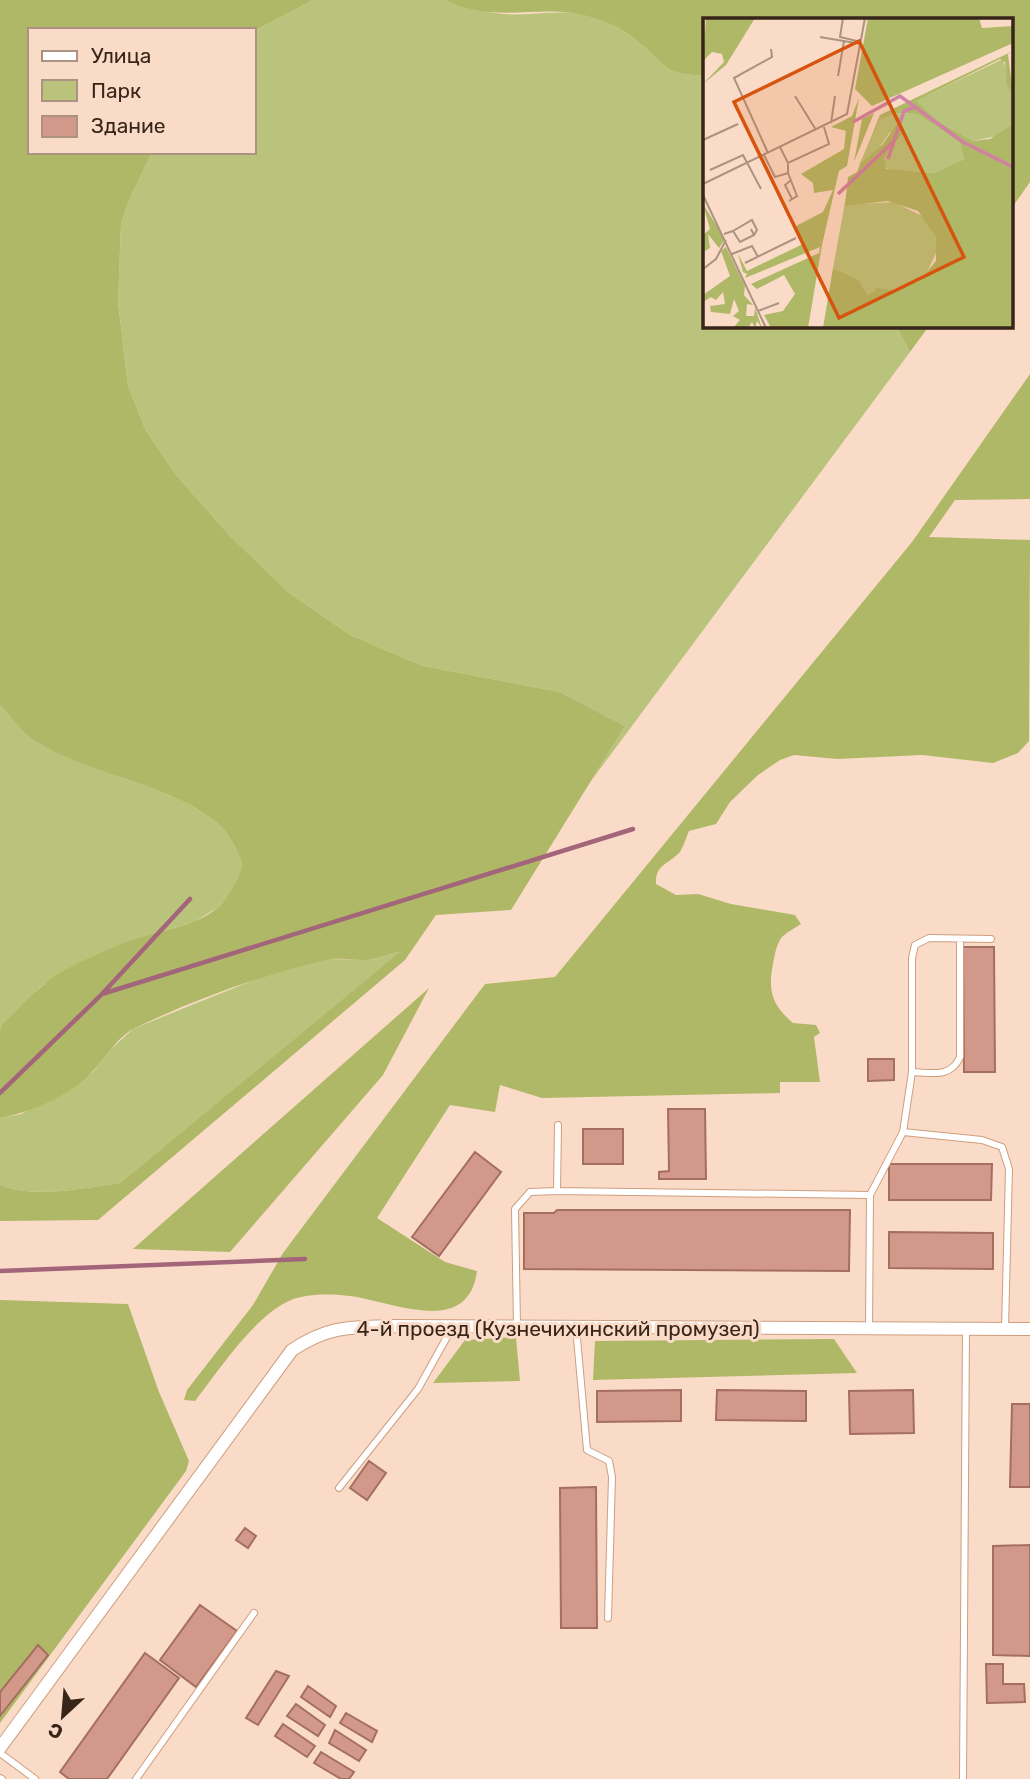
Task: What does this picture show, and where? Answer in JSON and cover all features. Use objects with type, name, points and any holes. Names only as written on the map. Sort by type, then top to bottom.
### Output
[{"type":"street","name":"4-й проезд (Кузнечихинский промузел)","points":[[0,1748],[292,1350],[319,1333],[348,1327],[453,1326],[1030,1329]]},
{"type":"lane","points":[[869,1328],[870,1195],[903,1132],[912,1072],[912,958],[915,945],[929,938],[991,939]]},
{"type":"lane","points":[[912,1072],[946,1073],[956,1067],[960,1057],[960,940]]},
{"type":"lane","points":[[557,1191],[558,1125]]},
{"type":"lane","points":[[903,1132],[982,1140],[1002,1147],[1009,1169],[1005,1329]]},
{"type":"lane","points":[[517,1326],[515,1209],[530,1192],[870,1195]]},
{"type":"lane","points":[[339,1488],[418,1388],[453,1326]]},
{"type":"lane","points":[[576,1327],[587,1450],[609,1461],[612,1477],[608,1619]]},
{"type":"lane","points":[[963,1779],[966,1329]]},
{"type":"lane","points":[[136,1779],[254,1613]]},
{"type":"lane","points":[[0,1754],[35,1779]]},
{"type":"green space","points":[[0,0],[313,0],[256,30],[28,28],[28,154],[151,154],[129,200],[121,224],[118,302],[128,386],[146,431],[176,475],[230,536],[288,592],[350,635],[423,666],[560,692],[625,726],[511,910],[436,915],[405,960],[98,1220],[0,1221],[0,1185],[44,1192],[120,1183],[400,952],[369,960],[332,959],[302,966],[253,980],[181,1007],[129,1032],[85,1079],[63,1095],[38,1107],[0,1118],[0,1030],[3,1024],[39,989],[63,971],[122,944],[192,922],[217,908],[236,883],[243,864],[226,832],[197,809],[151,788],[52,750],[26,734],[0,705]]},
{"type":"green space","points":[[313,0],[445,0],[475,10],[519,14],[577,14],[610,24],[636,40],[672,70],[703,75],[703,327],[897,327],[910,352],[591,781],[625,726],[560,692],[423,666],[350,635],[288,592],[230,536],[176,475],[146,431],[128,386],[118,301],[121,224],[129,200],[151,154],[256,154],[256,30]]},
{"type":"green space","points":[[445,0],[1030,0],[1030,182],[1012,208],[1012,18],[703,18],[703,75],[690,75],[665,66],[626,33],[593,18],[575,13],[502,13],[464,8]]},
{"type":"green space","points":[[897,327],[928,327],[910,352]]},
{"type":"green space","points":[[1030,374],[1030,499],[955,500],[929,537],[1030,540],[1029,741],[1018,753],[993,763],[922,755],[837,759],[794,755],[780,760],[758,775],[730,802],[716,824],[689,831],[679,853],[657,873],[656,884],[676,895],[698,894],[731,904],[795,915],[801,924],[784,935],[778,943],[771,989],[776,1003],[793,1023],[816,1025],[820,1033],[814,1037],[820,1082],[780,1082],[780,1093],[542,1098],[500,1085],[495,1112],[450,1105],[377,1218],[445,1262],[477,1271],[472,1290],[462,1302],[449,1309],[433,1311],[338,1295],[308,1296],[291,1300],[278,1307],[251,1330],[195,1401],[184,1400],[187,1390],[253,1305],[283,1253],[485,984],[555,977],[912,542]]},
{"type":"green space","points":[[0,705],[26,733],[52,749],[197,809],[226,832],[244,864],[235,890],[217,908],[194,922],[141,938],[63,972],[40,987],[0,1030]]},
{"type":"green space","points":[[402,951],[120,1183],[44,1192],[0,1185],[0,1118],[21,1114],[70,1088],[93,1072],[111,1049],[133,1029],[269,974],[330,959],[370,960]]},
{"type":"green space","points":[[429,988],[383,1075],[230,1252],[133,1249]]},
{"type":"green space","points":[[0,1300],[128,1304],[159,1392],[189,1461],[186,1471],[0,1723]]},
{"type":"green space","points":[[516,1337],[520,1381],[433,1383],[465,1340]]},
{"type":"green space","points":[[834,1339],[857,1373],[593,1380],[595,1341]]},
{"type":"building","points":[[963,947],[994,947],[995,1072],[964,1072]]},
{"type":"building","points":[[868,1059],[894,1059],[894,1080],[868,1081]]},
{"type":"building","points":[[668,1109],[705,1109],[706,1179],[659,1179],[659,1172],[669,1171]]},
{"type":"building","points":[[583,1129],[623,1129],[623,1164],[583,1164]]},
{"type":"building","points":[[475,1152],[501,1172],[439,1256],[412,1237]]},
{"type":"building","points":[[889,1164],[992,1164],[991,1200],[889,1200]]},
{"type":"building","points":[[557,1210],[850,1210],[849,1271],[524,1269],[524,1213],[554,1213]]},
{"type":"building","points":[[889,1232],[993,1233],[993,1269],[889,1268]]},
{"type":"building","points":[[681,1390],[681,1421],[597,1422],[597,1391]]},
{"type":"building","points":[[717,1390],[806,1391],[806,1421],[716,1420]]},
{"type":"building","points":[[913,1390],[914,1433],[850,1434],[849,1391]]},
{"type":"building","points":[[1012,1404],[1030,1404],[1030,1487],[1010,1487]]},
{"type":"building","points":[[369,1461],[386,1473],[367,1500],[350,1488]]},
{"type":"building","points":[[596,1487],[597,1628],[561,1628],[560,1488]]},
{"type":"building","points":[[245,1528],[256,1536],[248,1548],[236,1540]]},
{"type":"building","points":[[1030,1545],[1030,1656],[993,1655],[993,1546]]},
{"type":"building","points":[[200,1605],[237,1631],[196,1687],[160,1660]]},
{"type":"building","points":[[38,1645],[48,1655],[0,1716],[0,1692]]},
{"type":"building","points":[[145,1653],[179,1678],[107,1779],[69,1779],[60,1772]]},
{"type":"building","points":[[986,1664],[1003,1664],[1003,1684],[1024,1684],[1025,1702],[987,1703]]},
{"type":"building","points":[[276,1671],[289,1676],[258,1725],[246,1718]]},
{"type":"building","points":[[308,1686],[336,1706],[330,1717],[301,1697]]},
{"type":"building","points":[[296,1704],[325,1725],[318,1736],[287,1716]]},
{"type":"building","points":[[346,1713],[377,1731],[372,1742],[340,1723]]},
{"type":"building","points":[[283,1724],[315,1746],[307,1757],[275,1736]]},
{"type":"building","points":[[335,1730],[366,1750],[359,1761],[329,1743]]},
{"type":"building","points":[[321,1752],[354,1772],[349,1779],[341,1779],[314,1763]]},
{"type":"waterway","points":[[102,994],[633,829]]},
{"type":"waterway","points":[[0,1093],[102,994],[190,899]]},
{"type":"waterway","points":[[0,1271],[305,1259]]}]
